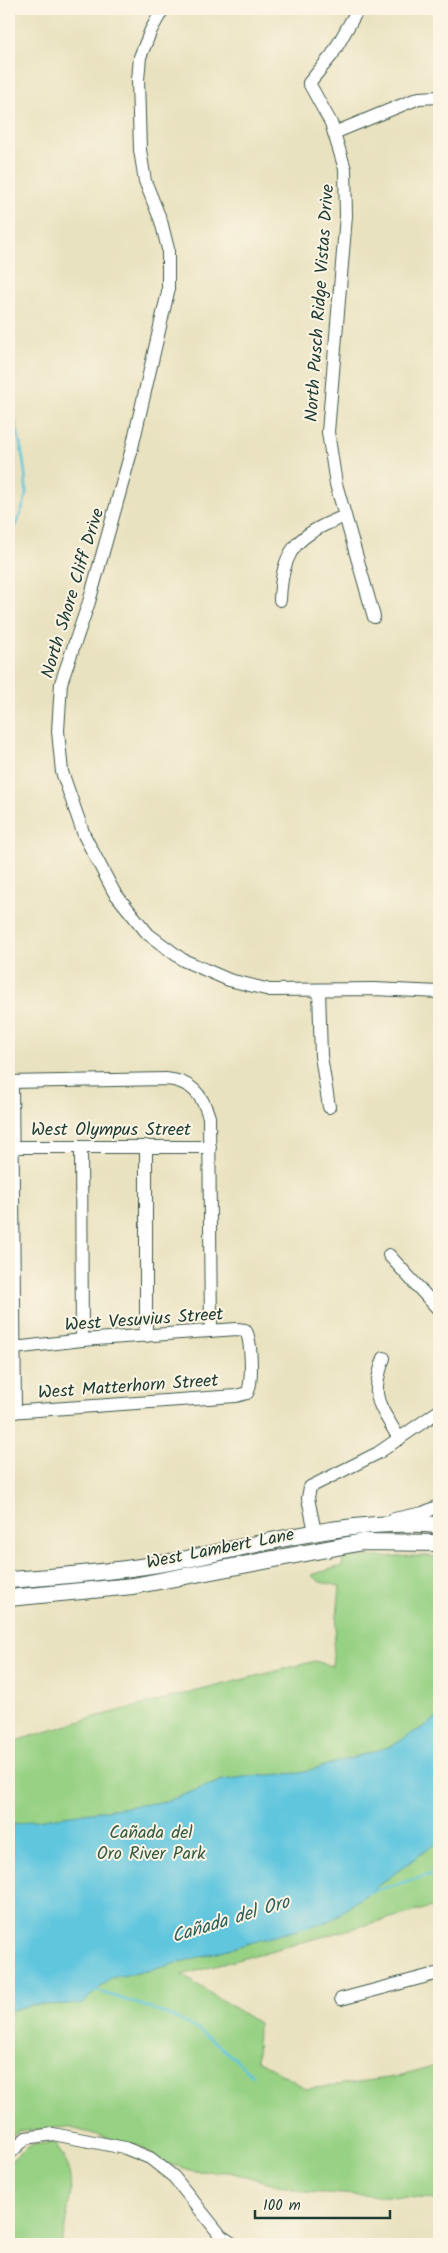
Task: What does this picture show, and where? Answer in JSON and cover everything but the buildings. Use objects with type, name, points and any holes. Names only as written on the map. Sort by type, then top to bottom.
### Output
[{"type":"main road","name":"West Lambert Lane","points":[[9,1580],[130,1569],[315,1532],[361,1525],[403,1523],[439,1525]]},
{"type":"main road","name":"West Lambert Lane","points":[[9,1598],[90,1592],[171,1579],[345,1544],[383,1541],[439,1542]]},
{"type":"main road","points":[[171,1579],[184,1568],[249,1553],[255,1544]]},
{"type":"street","name":"North Shore Cliff Drive","points":[[163,9],[151,30],[140,57],[138,80],[140,150],[145,181],[161,221],[168,249],[168,292],[131,452],[89,602],[62,683],[58,731],[62,772],[84,835],[114,892],[148,934],[184,960],[229,980],[270,990],[374,989],[439,992]]},
{"type":"street","name":"North Pusch Ridge Vistas Drive","points":[[358,9],[332,55],[309,83],[331,123],[345,169],[346,216],[328,432],[336,484],[374,616]]},
{"type":"street","points":[[334,133],[419,98],[439,97]]},
{"type":"street","points":[[280,600],[285,562],[294,548],[318,527],[345,516]]},
{"type":"street","points":[[319,990],[321,1056],[329,1107]]},
{"type":"street","points":[[12,1412],[14,1348],[13,1147],[10,1082],[166,1080],[183,1082],[203,1098],[209,1116],[211,1331]]},
{"type":"street","points":[[146,1146],[146,1336]]},
{"type":"street","name":"West Olympus Street","points":[[13,1147],[210,1147]]},
{"type":"street","points":[[81,1147],[82,1340]]},
{"type":"street","points":[[389,1255],[439,1310]]},
{"type":"street","name":"West Vesuvius Street","points":[[14,1348],[82,1340],[245,1330],[249,1334],[249,1391]]},
{"type":"street","points":[[384,1358],[376,1380],[375,1394],[399,1439]]},
{"type":"street","name":"West Matterhorn Street","points":[[12,1412],[236,1396],[249,1391]]},
{"type":"street","points":[[315,1532],[308,1498],[310,1487],[344,1471],[399,1439],[439,1411]]},
{"type":"street","points":[[361,1525],[417,1514],[439,1506]]},
{"type":"street","points":[[341,1999],[439,1973]]},
{"type":"street","points":[[9,2154],[26,2138],[53,2134],[126,2148],[150,2158],[174,2177],[217,2240],[233,2244]]},
{"type":"green space","name":"Cañada del Oro River Park","points":[[343,1557],[439,1557],[439,1905],[182,1975],[258,2023],[257,2060],[307,2089],[395,2077],[439,2064],[439,2199],[305,2192],[229,2172],[194,2171],[162,2162],[140,2146],[67,2127],[19,2131],[9,2139],[9,1743],[99,1716],[315,1661],[332,1666],[340,1586],[320,1582],[311,1575],[342,1566]]},
{"type":"green space","points":[[55,2142],[69,2168],[71,2192],[62,2244],[9,2244],[9,2162],[31,2145]]},
{"type":"water","name":"Cañada del Oro","points":[[439,1717],[439,1841],[330,1921],[152,1970],[111,1978],[82,2004],[30,2005],[9,2011],[9,1826],[30,1821],[167,1801],[223,1780],[300,1773],[392,1746]]},
{"type":"waterway","points":[[9,27],[17,9]]},
{"type":"waterway","points":[[9,404],[21,448],[26,492],[22,510],[9,539]]},
{"type":"waterway","points":[[366,1893],[439,1872]]},
{"type":"waterway","points":[[93,1990],[127,2000],[192,2026],[228,2053],[253,2076]]}]
